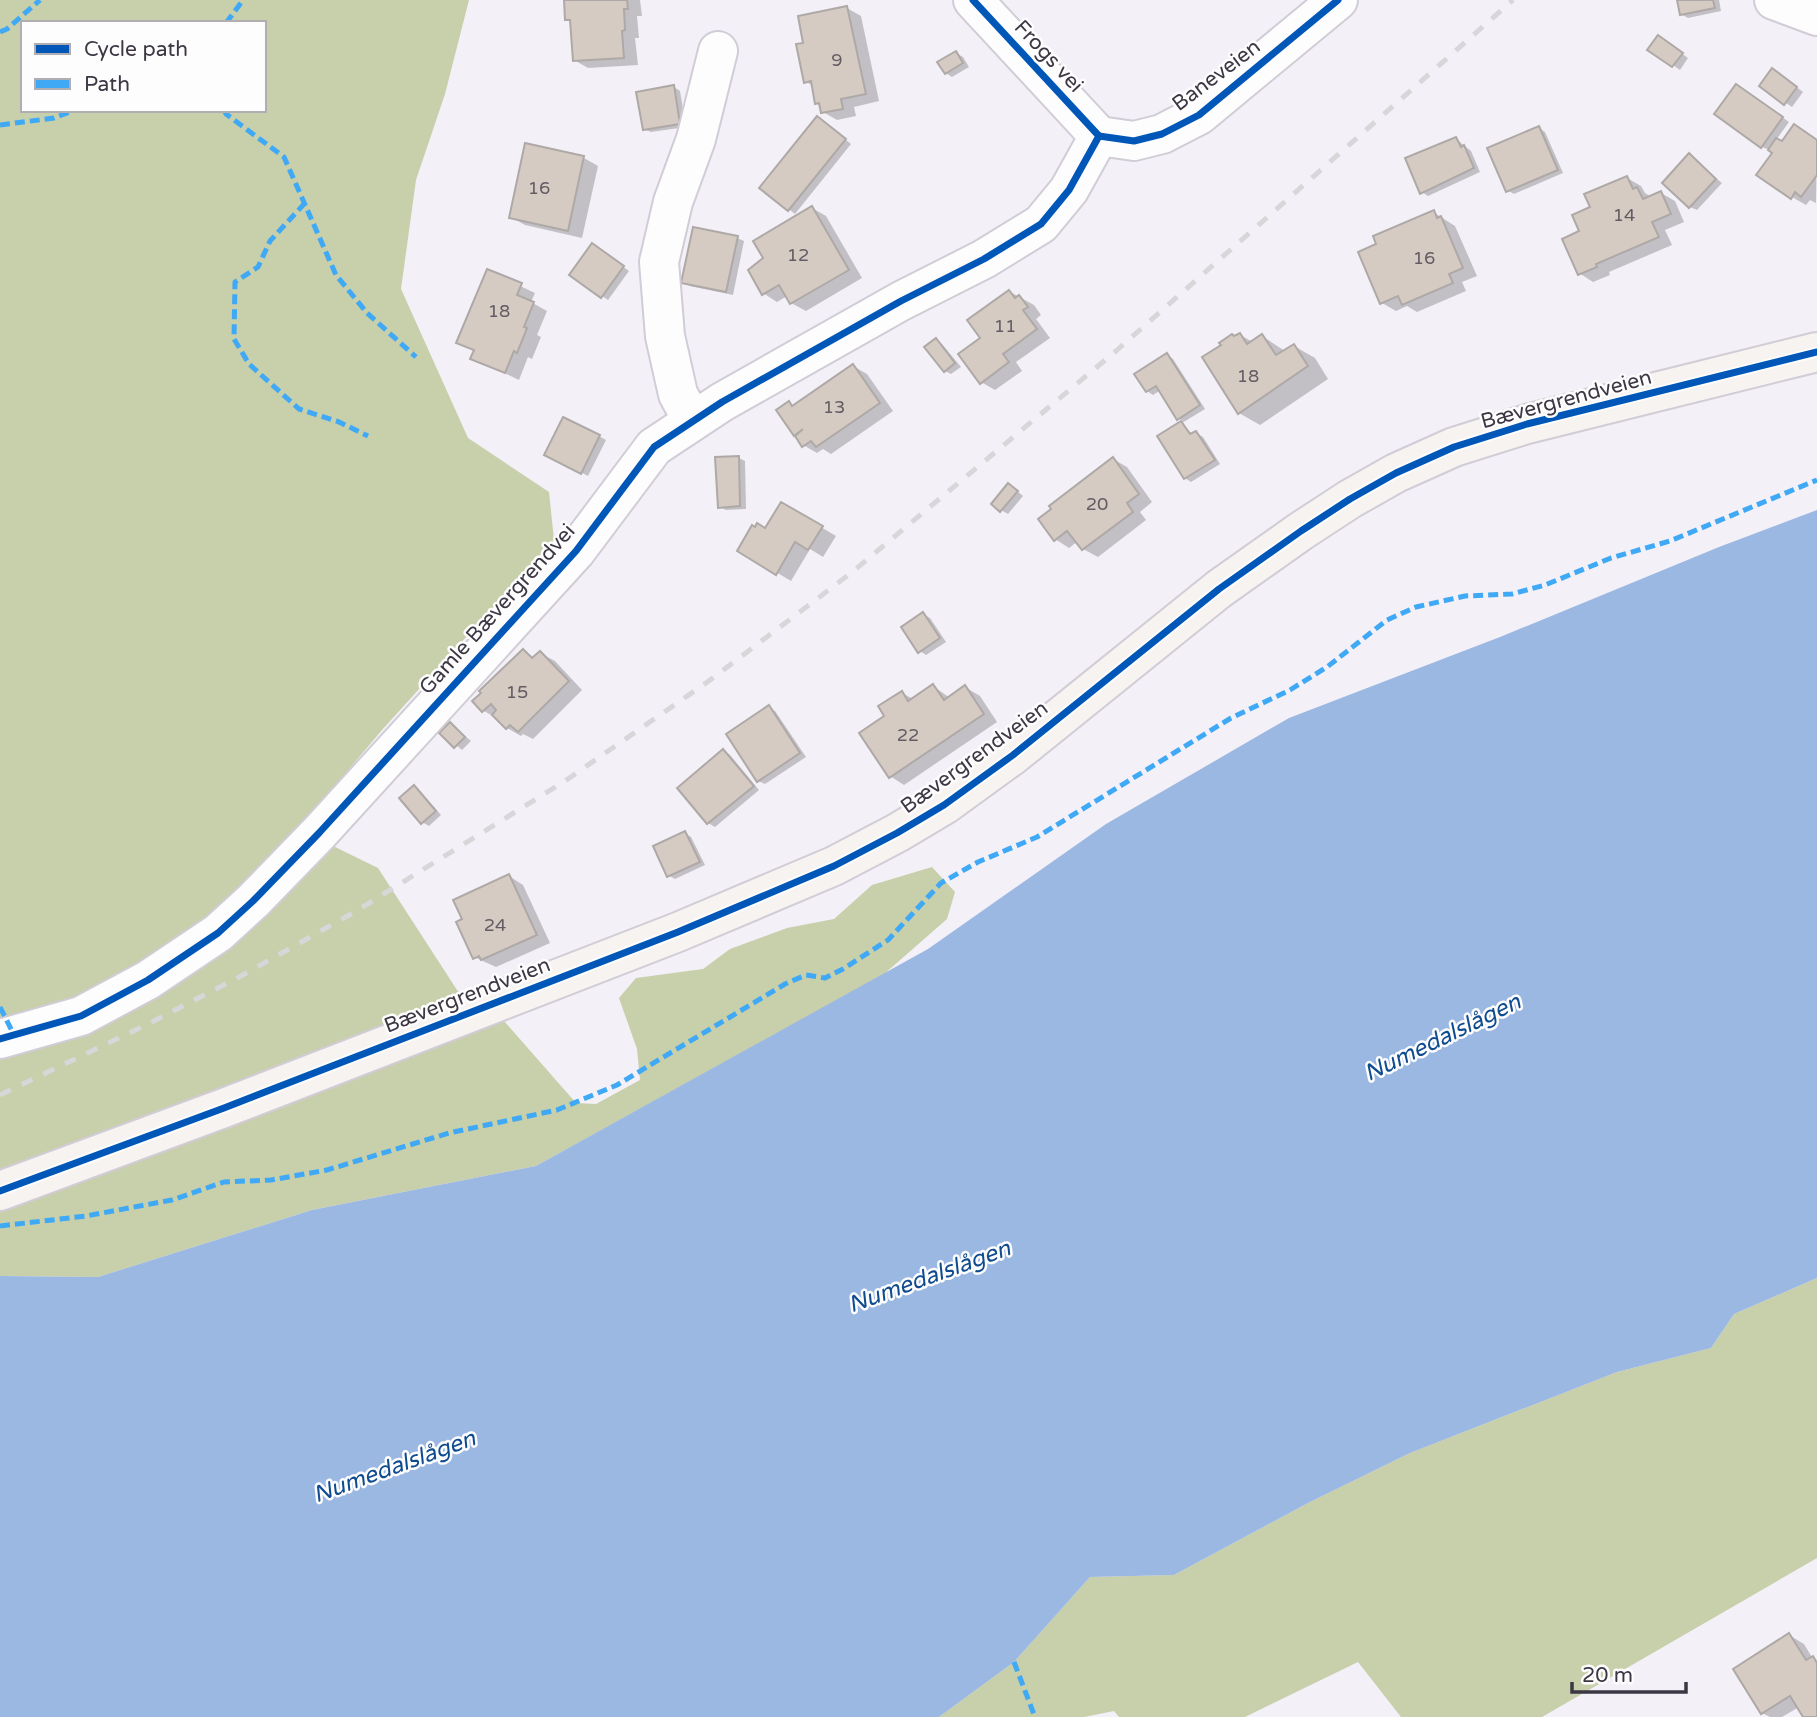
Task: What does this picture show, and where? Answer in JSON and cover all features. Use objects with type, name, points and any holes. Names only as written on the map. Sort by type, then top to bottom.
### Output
[{"type":"main road","name":"Bævergrendveien","points":[[0,1191],[666,937],[834,866],[897,833],[944,804],[1013,755],[1219,589],[1350,499],[1454,447],[1527,424],[1817,352]]},
{"type":"street","name":"Baneveien","points":[[1099,136],[1134,141],[1162,134],[1199,115],[1338,0]]},
{"type":"street","points":[[1773,0],[1817,16]]},
{"type":"street","name":"Frogs vei","points":[[993,7],[1099,136]]},
{"type":"street","points":[[692,420],[678,394],[665,336],[659,261],[673,202],[696,139],[718,51]]},
{"type":"street","name":"Gamle Bævergrendvei","points":[[0,1039],[81,1016],[148,980],[227,925],[319,833],[576,551],[654,447],[692,420],[1041,225],[1069,190],[1099,136]]},
{"type":"green space","points":[[0,0],[469,0],[445,94],[416,180],[401,289],[468,438],[549,492],[554,540],[382,730],[312,813],[333,846],[378,868],[457,990],[488,1021],[504,1021],[576,1103],[596,1104],[640,1080],[637,1049],[619,998],[636,978],[703,969],[730,949],[787,928],[834,919],[872,885],[932,867],[955,892],[947,919],[883,975],[536,1166],[312,1210],[98,1277],[0,1276]]},
{"type":"green space","points":[[1817,1278],[1817,1558],[1542,1717],[1401,1717],[1358,1662],[1245,1717],[1119,1717],[1114,1711],[1084,1717],[939,1717],[1014,1662],[1090,1577],[1174,1575],[1308,1503],[1410,1453],[1617,1372],[1711,1348],[1734,1314]]},
{"type":"water","name":"Numedalslågen","points":[[1817,510],[1817,1278],[1734,1314],[1711,1348],[1617,1372],[1410,1453],[1308,1503],[1174,1575],[1090,1577],[1014,1662],[939,1717],[0,1717],[0,1276],[98,1277],[312,1210],[536,1166],[928,949],[1106,824],[1289,718]]},
{"type":"building","points":[[564,0],[627,0],[628,9],[624,9],[625,30],[622,31],[624,58],[573,61],[570,20],[565,20]]},
{"type":"building","points":[[1677,0],[1713,0],[1715,8],[1680,15]]},
{"type":"building","points":[[847,6],[866,94],[841,99],[843,109],[821,113],[819,103],[815,104],[811,81],[804,83],[796,44],[803,43],[798,16]]},
{"type":"building","points":[[1658,35],[1683,53],[1672,67],[1647,50]]},
{"type":"building","points":[[956,51],[963,63],[945,74],[937,62]]},
{"type":"building","points":[[1772,68],[1797,87],[1784,105],[1759,86]]},
{"type":"building","points":[[1736,84],[1783,117],[1761,148],[1714,114]]},
{"type":"building","points":[[674,85],[680,124],[643,130],[636,92]]},
{"type":"building","points":[[817,116],[846,139],[788,211],[759,188]]},
{"type":"building","points":[[1794,124],[1817,140],[1817,175],[1801,197],[1795,192],[1791,199],[1756,175],[1772,153],[1768,150],[1776,138],[1782,141]]},
{"type":"building","points":[[1539,126],[1558,170],[1506,192],[1487,148]]},
{"type":"building","points":[[1456,137],[1461,147],[1464,145],[1474,168],[1420,194],[1405,158]]},
{"type":"building","points":[[525,143],[584,156],[568,231],[509,218]]},
{"type":"building","points":[[1689,153],[1716,179],[1689,208],[1662,183]]},
{"type":"building","points":[[1627,176],[1633,189],[1637,187],[1643,199],[1661,191],[1671,214],[1652,222],[1659,237],[1596,264],[1597,267],[1578,275],[1562,239],[1579,231],[1572,215],[1590,207],[1584,194]]},
{"type":"building","points":[[812,206],[849,270],[790,304],[779,285],[762,295],[748,270],[763,258],[753,241]]},
{"type":"building","points":[[1434,210],[1437,218],[1441,216],[1463,268],[1449,274],[1453,283],[1402,305],[1398,296],[1380,304],[1358,252],[1376,244],[1373,236]]},
{"type":"building","points":[[693,227],[738,236],[726,292],[681,283]]},
{"type":"building","points":[[592,243],[624,266],[601,298],[569,275]]},
{"type":"building","points":[[487,269],[522,283],[517,295],[534,302],[517,353],[514,351],[505,373],[470,359],[474,350],[456,343]]},
{"type":"building","points":[[1009,290],[1015,298],[1019,295],[1028,307],[1023,310],[1037,329],[1003,354],[1009,362],[980,384],[958,354],[980,338],[967,320]]},
{"type":"building","points":[[1240,333],[1247,344],[1262,334],[1276,355],[1294,344],[1308,366],[1238,414],[1202,357],[1232,334],[1234,336]]},
{"type":"building","points":[[936,338],[955,363],[944,372],[924,347]]},
{"type":"building","points":[[1167,353],[1200,405],[1177,420],[1156,386],[1146,392],[1134,374]]},
{"type":"building","points":[[853,364],[880,403],[816,447],[811,441],[802,447],[795,436],[803,429],[794,436],[776,410],[789,401],[792,406]]},
{"type":"building","points":[[563,417],[600,435],[581,474],[544,455]]},
{"type":"building","points":[[1181,421],[1190,434],[1196,431],[1215,460],[1184,479],[1157,436]]},
{"type":"building","points":[[739,456],[740,506],[718,508],[715,457]]},
{"type":"building","points":[[1113,457],[1139,494],[1127,503],[1133,512],[1082,550],[1067,531],[1054,541],[1038,519],[1051,509],[1049,506]]},
{"type":"building","points":[[1008,483],[1018,491],[1000,512],[991,504]]},
{"type":"building","points":[[781,502],[823,526],[808,550],[795,542],[776,575],[737,551],[752,525],[755,527],[757,523],[765,528]]},
{"type":"building","points":[[923,612],[940,638],[918,653],[901,627]]},
{"type":"building","points":[[523,649],[532,658],[540,651],[569,681],[518,732],[510,725],[506,729],[492,715],[496,710],[491,704],[482,712],[472,701]]},
{"type":"building","points":[[933,684],[944,700],[965,685],[984,714],[889,778],[859,733],[884,716],[878,706],[902,691],[908,701]]},
{"type":"building","points":[[769,705],[800,753],[757,782],[726,734]]},
{"type":"building","points":[[450,722],[465,737],[454,748],[439,733]]},
{"type":"building","points":[[723,749],[754,786],[707,824],[677,788]]},
{"type":"building","points":[[414,785],[436,811],[421,824],[399,798]]},
{"type":"building","points":[[685,831],[700,862],[667,877],[653,846]]},
{"type":"building","points":[[509,874],[537,935],[481,960],[479,956],[473,959],[456,922],[462,919],[453,900]]},
{"type":"building","points":[[1789,1633],[1806,1660],[1813,1656],[1817,1663],[1817,1717],[1803,1717],[1790,1696],[1761,1714],[1733,1669]]},
{"type":"railway","points":[[0,1095],[241,976],[358,910],[565,781],[706,683],[851,573],[1116,351],[1513,0]]},
{"type":"marked path","points":[[0,32],[40,0]]},
{"type":"marked path","points":[[227,21],[243,0]]},
{"type":"marked path","points":[[0,125],[54,118],[70,112]]},
{"type":"marked path","points":[[225,112],[284,157],[336,275],[367,313],[416,357]]},
{"type":"marked path","points":[[305,203],[270,241],[258,267],[235,282],[234,339],[249,364],[299,409],[339,422],[368,436]]},
{"type":"marked path","points":[[0,1226],[86,1216],[172,1200],[224,1182],[271,1180],[327,1170],[449,1133],[557,1110],[617,1085],[785,984],[806,975],[825,978],[843,969],[888,940],[941,883],[978,862],[1037,837],[1231,718],[1290,690],[1327,667],[1387,620],[1416,607],[1465,596],[1512,594],[1545,585],[1611,558],[1670,541],[1817,480]]},
{"type":"marked path","points":[[0,1007],[14,1035]]},
{"type":"marked path","points":[[1014,1662],[1035,1717]]},
{"type":"cycle path","points":[[973,0],[1099,136]]},
{"type":"cycle path","points":[[1099,136],[1134,141],[1162,134],[1199,115],[1338,0]]},
{"type":"cycle path","points":[[0,1039],[81,1016],[148,980],[218,933],[319,833],[576,551],[654,447],[722,402],[901,301],[984,259],[1041,224],[1069,190],[1099,136]]},
{"type":"cycle path","points":[[0,1191],[224,1108],[678,932],[834,866],[944,805],[1013,755],[1219,589],[1301,531],[1396,473],[1454,447],[1527,424],[1817,352]]}]
